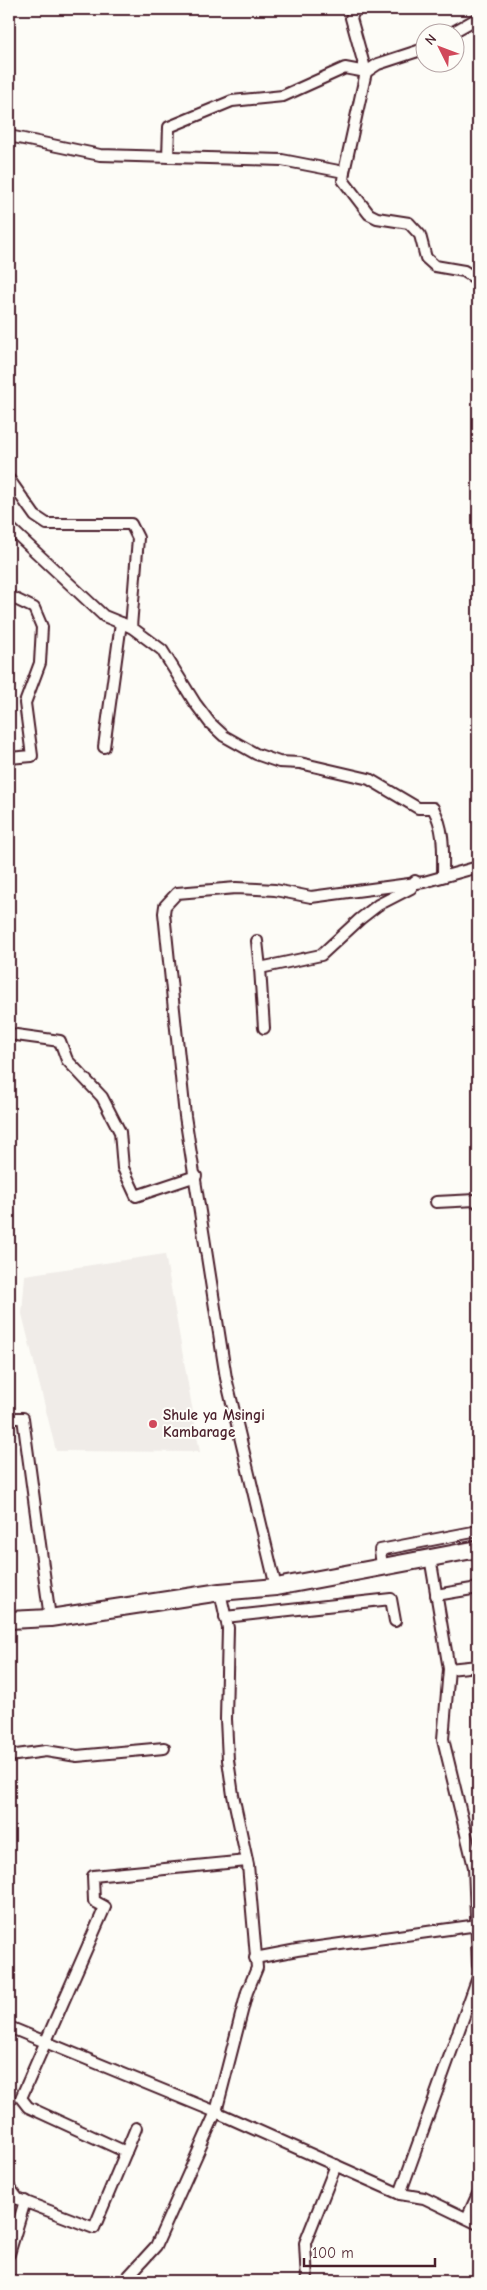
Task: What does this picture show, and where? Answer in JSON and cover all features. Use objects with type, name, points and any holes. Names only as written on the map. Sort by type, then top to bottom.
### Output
[{"type":"main road","points":[[9,1620],[50,1618],[220,1592],[276,1587],[478,1549]]},
{"type":"street","points":[[355,9],[351,18],[366,72],[343,180],[370,214],[377,218],[409,224],[420,236],[426,258],[435,266],[464,271],[478,280]]},
{"type":"street","points":[[464,26],[478,18]]},
{"type":"street","points":[[168,157],[169,127],[189,117],[232,101],[283,96],[345,68],[366,72],[378,64],[414,52]]},
{"type":"street","points":[[9,136],[100,155],[140,154],[168,157],[244,157],[282,160],[344,172]]},
{"type":"street","points":[[9,479],[35,516],[47,524],[131,524],[138,538],[131,627]]},
{"type":"street","points":[[9,528],[104,616],[131,627],[162,650],[195,703],[210,723],[224,736],[256,754],[279,762],[300,763],[369,779],[418,808],[433,808],[440,820],[443,840],[443,876]]},
{"type":"street","points":[[9,596],[34,608],[42,627],[40,663],[26,703],[32,756],[9,758]]},
{"type":"street","points":[[104,747],[120,623]]},
{"type":"street","points":[[276,1587],[226,1378],[196,1176],[185,1116],[164,913],[165,906],[177,892],[236,888],[275,890],[312,897],[380,888],[415,881],[424,882],[478,867]]},
{"type":"street","points":[[260,968],[321,955],[360,919],[378,905],[411,888],[415,881]]},
{"type":"street","points":[[257,941],[264,1028]]},
{"type":"street","points":[[9,1034],[60,1041],[67,1060],[102,1097],[120,1132],[123,1168],[136,1196],[196,1176]]},
{"type":"street","points":[[436,1202],[476,1200],[478,1202]]},
{"type":"street","points":[[9,1418],[23,1418],[50,1618]]},
{"type":"street","points":[[382,1566],[380,1550],[478,1531]]},
{"type":"street","points":[[430,1557],[449,1669],[442,1739],[474,1867],[478,1965]]},
{"type":"street","points":[[436,1595],[478,1588]]},
{"type":"street","points":[[124,2281],[156,2246],[216,2112],[247,1992],[257,1968],[247,1861],[233,1795],[228,1760],[226,1719],[228,1628],[220,1592]]},
{"type":"street","points":[[225,1616],[391,1599],[394,1621]]},
{"type":"street","points":[[449,1669],[478,1666]]},
{"type":"street","points":[[9,1756],[46,1752],[77,1756],[164,1748]]},
{"type":"street","points":[[126,2152],[28,2107],[21,2098],[105,1907],[94,1900],[93,1876],[247,1861]]},
{"type":"street","points":[[255,1958],[297,1950],[477,1925]]},
{"type":"street","points":[[400,2194],[478,1977]]},
{"type":"street","points":[[9,2027],[216,2112],[400,2194],[424,2198],[478,2224]]},
{"type":"street","points":[[9,2187],[18,2199],[38,2205],[56,2216],[94,2228],[136,2128]]},
{"type":"street","points":[[308,2281],[305,2243],[336,2165]]},
{"type":"street","points":[[467,2218],[478,2194]]},
{"type":"street","points":[[9,2254],[25,2201]]},
{"type":"shaded area","points":[[165,1254],[200,1452],[56,1451],[22,1314],[25,1275]]},
{"type":"place","name":"Shule ya Msingi Kambarage","points":[[153,1424]]}]
